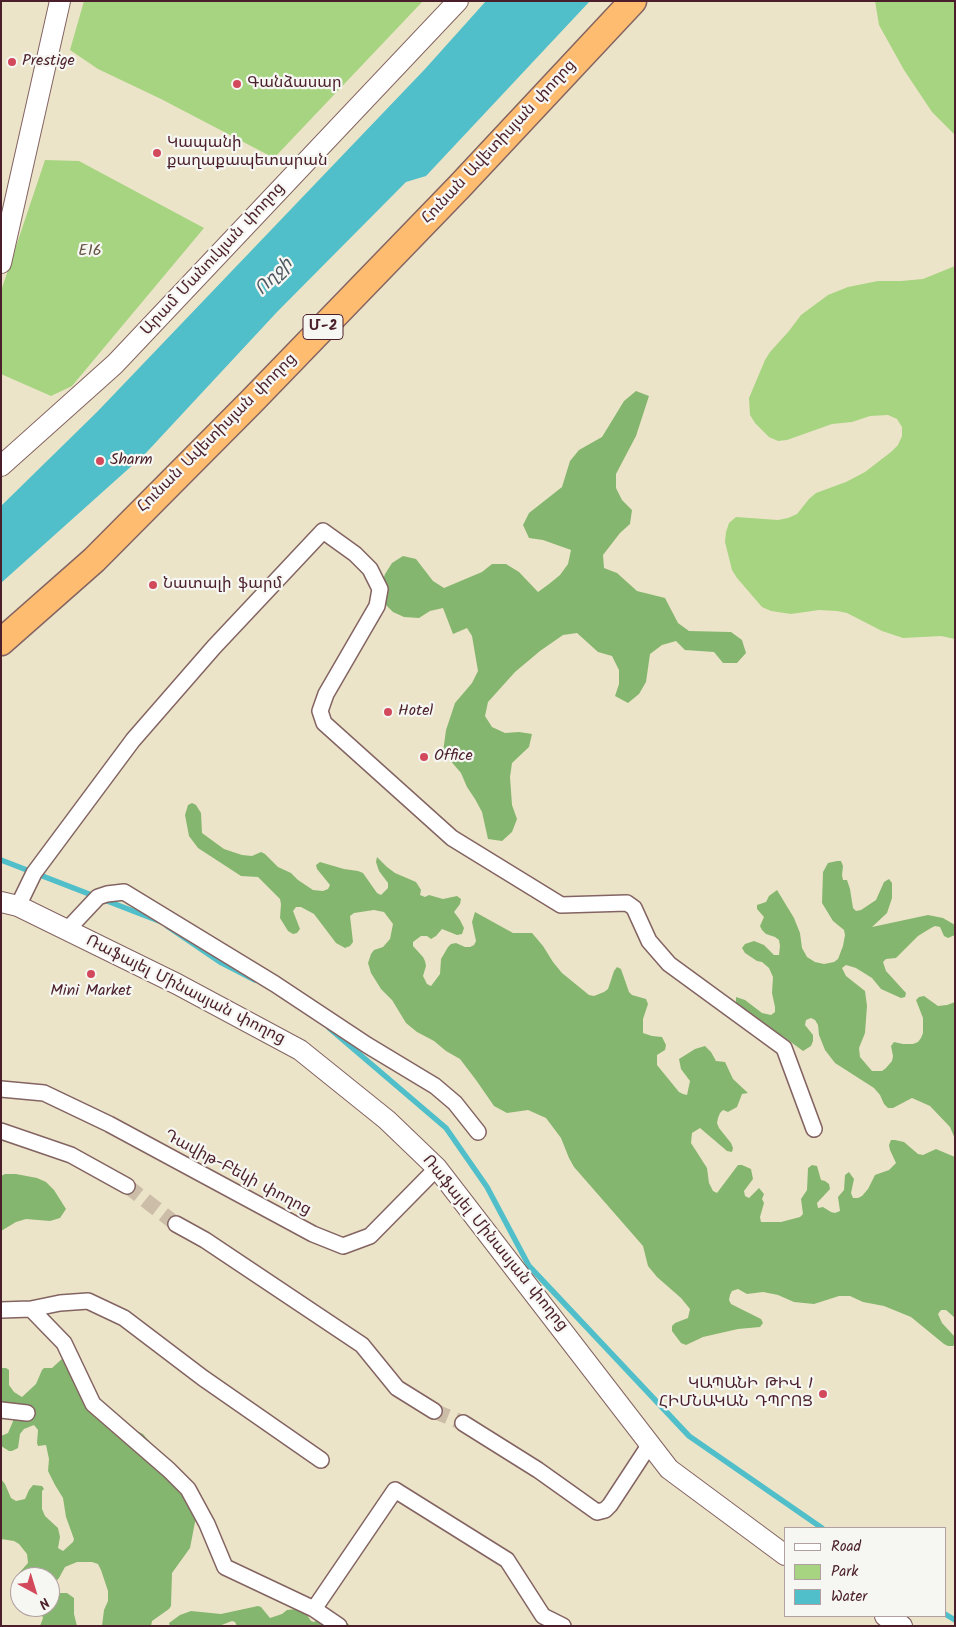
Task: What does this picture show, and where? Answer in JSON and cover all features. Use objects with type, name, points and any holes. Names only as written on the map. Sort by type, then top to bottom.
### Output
[{"type":"highway","name":"Հունան Ավետիսյան փողոց","points":[[1,642],[94,560],[244,409],[452,194],[633,1]]},
{"type":"street","points":[[1,263],[60,1]]},
{"type":"street","name":"Արամ Մանուկյան փողոց","points":[[1,466],[115,364],[458,1]]},
{"type":"street","points":[[10,904],[133,740],[214,647],[323,531],[355,554],[370,569],[380,588],[376,606],[326,694],[320,710],[324,723],[452,838],[561,905],[627,903],[634,908],[649,941],[669,964],[784,1048],[814,1128]]},
{"type":"street","points":[[67,930],[98,897],[124,892],[275,984],[367,1045],[435,1086],[455,1104],[478,1132]]},
{"type":"street","name":"Ռաֆայել Մինասյան փողոց","points":[[10,904],[177,984],[300,1050],[387,1120],[437,1168],[669,1469],[784,1554]]},
{"type":"street","name":"Դավիթ-Բեկի փողոց","points":[[1,1089],[44,1093],[109,1124],[313,1234],[343,1246],[370,1236],[437,1168]]},
{"type":"street","points":[[1,1131],[71,1155],[127,1186]]},
{"type":"street","points":[[176,1224],[205,1240],[362,1345],[396,1388],[434,1411]]},
{"type":"street","points":[[1,1310],[31,1309],[60,1302],[88,1301],[124,1318],[203,1378],[321,1460]]},
{"type":"street","points":[[31,1309],[64,1343],[93,1404],[188,1489],[207,1524],[225,1567],[314,1609],[339,1626]]},
{"type":"street","points":[[1,1410],[27,1412]]},
{"type":"street","points":[[463,1422],[538,1470],[597,1512],[605,1510],[610,1506],[650,1444]]},
{"type":"street","points":[[314,1609],[394,1490],[507,1560],[544,1616],[564,1626]]},
{"type":"street","points":[[887,1617],[902,1626]]},
{"type":"green space","name":"Գանձասար","points":[[84,1],[423,1],[274,158],[161,99],[98,69],[70,50]]},
{"type":"green space","points":[[875,1],[955,1],[955,135],[932,112],[904,70],[879,25]]},
{"type":"green space","name":"E16","points":[[45,160],[79,161],[204,228],[72,386],[51,396],[1,374],[1,291]]},
{"type":"green space","points":[[955,266],[955,639],[941,636],[903,638],[882,631],[847,613],[837,611],[819,610],[791,614],[771,611],[762,607],[732,570],[725,542],[729,523],[736,517],[778,520],[797,514],[816,493],[846,482],[865,472],[891,452],[898,445],[902,436],[902,427],[897,419],[888,415],[870,416],[852,422],[832,424],[787,440],[778,441],[769,437],[750,415],[749,398],[765,360],[801,315],[828,295],[848,287],[878,281],[923,279]]},
{"type":"green space","points":[[636,391],[649,396],[636,436],[616,474],[616,488],[622,500],[632,510],[630,524],[620,533],[603,555],[604,568],[617,573],[637,591],[665,598],[678,623],[689,631],[731,632],[742,640],[746,653],[737,663],[723,663],[714,652],[685,650],[676,641],[662,645],[650,654],[646,682],[639,694],[628,703],[615,696],[619,684],[619,670],[612,656],[598,652],[577,633],[563,635],[540,651],[515,672],[488,702],[485,716],[492,727],[505,733],[519,732],[532,734],[529,747],[512,763],[510,777],[512,805],[517,819],[512,832],[502,841],[488,839],[482,812],[461,773],[443,752],[446,730],[455,703],[472,683],[478,671],[472,636],[467,628],[453,634],[443,608],[430,611],[419,618],[404,617],[393,612],[383,602],[380,589],[385,574],[392,563],[403,556],[416,559],[433,581],[444,588],[482,572],[492,564],[506,564],[519,572],[538,592],[549,584],[560,575],[568,564],[571,550],[543,540],[529,538],[523,525],[529,513],[562,487],[570,461],[579,450],[602,437],[624,401]]},
{"type":"green space","points":[[192,803],[196,805],[201,813],[202,833],[224,849],[252,856],[261,852],[278,867],[291,873],[313,890],[323,891],[328,889],[330,885],[317,869],[316,865],[320,862],[363,873],[377,893],[381,895],[388,888],[388,883],[379,871],[376,862],[377,857],[395,873],[416,882],[421,890],[420,895],[425,897],[429,895],[443,899],[457,896],[461,899],[454,912],[464,928],[462,934],[457,935],[442,929],[431,939],[427,936],[421,936],[413,942],[413,946],[425,961],[426,966],[423,976],[427,984],[431,986],[440,974],[441,959],[451,944],[456,943],[465,947],[474,945],[476,941],[472,922],[475,912],[513,933],[532,933],[562,973],[589,995],[594,996],[608,989],[614,971],[617,967],[621,969],[629,992],[632,995],[646,999],[648,1004],[643,1019],[643,1033],[662,1037],[666,1045],[665,1050],[657,1055],[657,1065],[679,1092],[687,1095],[690,1081],[681,1069],[679,1059],[695,1049],[705,1046],[716,1061],[725,1062],[733,1079],[748,1093],[742,1094],[737,1107],[728,1112],[723,1110],[718,1118],[719,1128],[731,1143],[732,1152],[727,1151],[700,1128],[692,1133],[691,1143],[707,1168],[709,1183],[713,1191],[717,1193],[738,1165],[751,1169],[753,1179],[744,1191],[745,1196],[749,1198],[759,1188],[764,1194],[762,1199],[764,1203],[760,1217],[761,1222],[781,1222],[800,1217],[803,1214],[801,1199],[807,1190],[808,1168],[812,1165],[817,1166],[821,1180],[829,1184],[830,1189],[817,1203],[818,1208],[823,1207],[835,1213],[840,1211],[838,1197],[844,1190],[845,1175],[849,1172],[854,1179],[851,1193],[853,1198],[858,1198],[868,1189],[875,1175],[889,1170],[896,1163],[890,1150],[891,1140],[904,1142],[918,1154],[923,1155],[936,1149],[955,1157],[955,1318],[946,1310],[941,1310],[938,1314],[942,1323],[955,1337],[955,1344],[948,1346],[944,1344],[911,1317],[884,1306],[863,1302],[850,1296],[839,1296],[814,1304],[794,1302],[778,1295],[763,1292],[747,1294],[738,1289],[732,1291],[730,1295],[729,1300],[731,1304],[761,1319],[763,1323],[760,1327],[738,1329],[703,1337],[686,1345],[681,1343],[672,1331],[672,1326],[688,1318],[690,1309],[648,1266],[643,1246],[574,1167],[561,1138],[546,1118],[528,1110],[507,1113],[494,1106],[460,1059],[406,1023],[392,1000],[381,989],[371,973],[368,963],[374,950],[383,947],[390,939],[393,924],[384,912],[374,910],[354,913],[350,916],[353,942],[345,948],[336,943],[314,914],[301,907],[296,907],[293,911],[300,929],[297,933],[293,934],[288,931],[280,918],[280,899],[258,877],[241,876],[198,848],[189,836],[185,815],[188,805]]},
{"type":"green space","points":[[841,861],[843,866],[843,880],[847,880],[853,908],[856,911],[861,910],[876,900],[884,882],[889,879],[892,883],[892,898],[887,913],[872,927],[928,915],[943,918],[955,925],[955,935],[948,938],[944,936],[940,927],[935,926],[918,936],[896,958],[886,959],[883,962],[886,971],[906,993],[905,997],[901,998],[881,989],[872,978],[856,968],[846,965],[842,968],[846,976],[865,991],[867,1006],[865,1033],[859,1048],[860,1057],[872,1071],[882,1071],[892,1061],[891,1046],[894,1042],[913,1044],[921,1038],[923,1018],[916,1000],[919,997],[924,996],[938,1006],[955,1002],[955,1139],[950,1127],[930,1106],[912,1098],[893,1108],[888,1108],[874,1088],[835,1063],[825,1050],[815,1020],[811,1018],[806,1020],[805,1025],[813,1035],[813,1041],[811,1046],[803,1051],[784,1037],[745,1015],[736,1003],[736,997],[745,1000],[762,1013],[771,1015],[775,1012],[772,993],[773,977],[769,968],[745,953],[742,948],[745,944],[754,941],[764,945],[774,955],[779,955],[779,940],[762,930],[760,926],[764,917],[757,909],[757,905],[766,902],[769,896],[777,890],[794,918],[800,933],[802,948],[807,957],[815,962],[824,964],[838,959],[843,946],[844,930],[833,921],[822,903],[823,872],[828,863]]},
{"type":"green space","points":[[5,1174],[37,1178],[46,1182],[54,1190],[66,1209],[60,1218],[50,1221],[26,1219],[16,1222],[1,1231],[1,1176]]},
{"type":"green space","points":[[75,1353],[87,1372],[92,1394],[133,1429],[143,1434],[149,1441],[176,1476],[176,1482],[181,1494],[196,1517],[190,1548],[172,1573],[171,1606],[152,1621],[151,1626],[102,1626],[104,1610],[108,1601],[108,1591],[98,1564],[77,1562],[65,1567],[60,1576],[60,1567],[24,1567],[28,1563],[27,1554],[19,1544],[14,1541],[1,1539],[1,1479],[11,1498],[16,1501],[25,1499],[33,1485],[42,1486],[44,1489],[42,1491],[42,1509],[45,1516],[58,1528],[60,1537],[58,1548],[63,1551],[73,1542],[74,1539],[66,1517],[63,1498],[48,1471],[49,1459],[46,1445],[38,1446],[37,1443],[38,1430],[34,1425],[24,1429],[20,1434],[18,1448],[12,1451],[1,1446],[1,1436],[8,1433],[14,1419],[1,1415],[1,1368],[9,1370],[9,1385],[14,1392],[22,1397],[36,1384],[44,1368],[52,1368],[64,1357]]},
{"type":"green space","points":[[60,1593],[67,1593],[74,1598],[74,1614],[77,1626],[40,1626],[43,1618],[60,1617]]},
{"type":"green space","points":[[258,1606],[270,1618],[287,1610],[296,1609],[305,1612],[311,1621],[314,1622],[319,1619],[344,1621],[351,1626],[237,1626],[232,1621],[219,1626],[170,1626],[169,1623],[180,1615],[191,1611],[221,1614]]},
{"type":"water","name":"Ողջի","points":[[486,1],[590,1],[426,176],[406,182],[277,312],[145,454],[1,583],[1,506],[97,412],[425,69]]},
{"type":"waterway","points":[[1,860],[159,921]]},
{"type":"waterway","points":[[167,926],[220,962],[255,980]]},
{"type":"waterway","points":[[329,1028],[446,1128],[487,1187],[529,1266],[689,1436],[821,1527]]},
{"type":"waterway","points":[[946,1615],[955,1620]]},
{"type":"tunnel","points":[[127,1186],[176,1224]]},
{"type":"tunnel","points":[[434,1411],[463,1423]]},
{"type":"place","name":"Prestige","points":[[12,62]]},
{"type":"place","name":"Գանձասար","points":[[237,84]]},
{"type":"place","name":"Կապանի քաղաքապետարան","points":[[157,153]]},
{"type":"place","name":"Sharm","points":[[100,461]]},
{"type":"place","name":"Նատալի ֆարմ","points":[[153,585]]},
{"type":"place","name":"Hotel","points":[[388,712]]},
{"type":"place","name":"Office","points":[[424,757]]},
{"type":"place","name":"Mini Market","points":[[91,974]]},
{"type":"place","name":"ԿԱՊԱՆԻ ԹԻՎ 1 ՀԻՄՆԱԿԱՆ ԴՊՐՈՑ","points":[[823,1394]]}]
